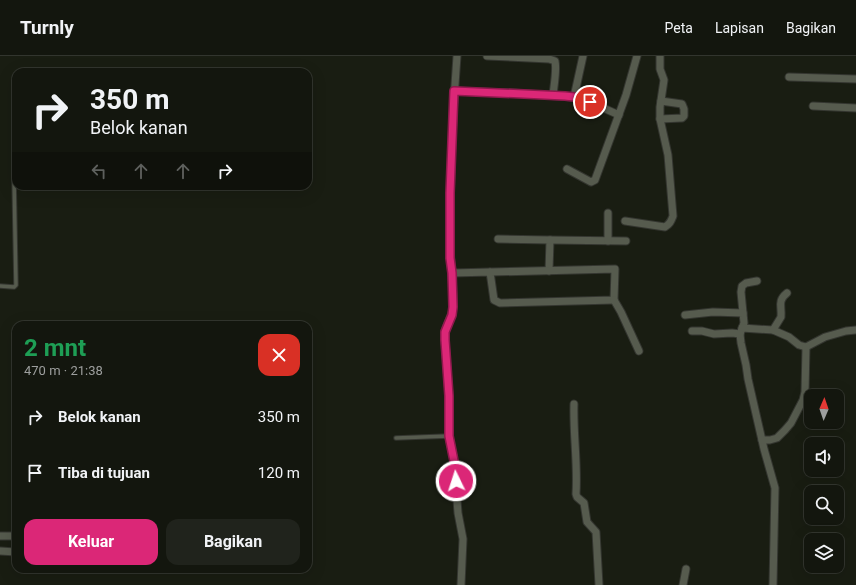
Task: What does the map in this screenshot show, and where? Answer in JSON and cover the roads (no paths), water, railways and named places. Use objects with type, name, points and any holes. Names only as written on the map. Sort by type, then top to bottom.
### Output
[{"type":"street","points":[[457,56],[454,91],[450,193],[452,311],[445,335],[449,396],[449,436],[454,461],[458,513],[463,539],[461,585]]},
{"type":"street","points":[[487,56],[553,60],[556,63],[553,96]]},
{"type":"street","points":[[574,97],[582,56]]},
{"type":"street","points":[[567,169],[591,182],[595,180],[631,80],[637,56]]},
{"type":"street","points":[[625,222],[665,227],[671,221],[673,216],[668,155],[660,119],[664,80],[660,69],[660,56]]},
{"type":"street","points":[[789,77],[856,79]]},
{"type":"street","points":[[454,91],[574,97],[619,114]]},
{"type":"street","points":[[660,119],[682,118],[684,116],[682,104],[661,102]]},
{"type":"street","points":[[813,106],[856,108]]},
{"type":"street","points":[[608,213],[608,241]]},
{"type":"street","points":[[498,239],[626,241]]},
{"type":"street","points":[[548,271],[550,240]]},
{"type":"street","points":[[452,273],[614,269],[614,300],[639,350]]},
{"type":"street","points":[[490,272],[494,300],[500,303],[614,300]]},
{"type":"street","points":[[757,282],[746,283],[742,286],[741,292],[744,323],[741,331],[741,343],[766,458],[775,488],[773,585]]},
{"type":"street","points":[[773,330],[781,317],[781,298],[787,293]]},
{"type":"street","points":[[685,315],[713,312],[743,313]]},
{"type":"street","points":[[692,331],[702,331],[714,334],[773,330],[789,337],[799,345],[806,347],[824,337],[856,330]]},
{"type":"street","points":[[762,440],[777,438],[786,430],[798,412],[805,392],[806,347]]},
{"type":"street","points":[[574,404],[574,443],[577,464],[576,494],[577,497],[584,503],[587,522],[596,532],[599,585]]},
{"type":"street","points":[[0,536],[12,536]]},
{"type":"street","points":[[0,551],[12,552]]},
{"type":"street","points":[[683,585],[686,569]]},
{"type":"lane","points":[[0,286],[14,287],[16,285],[14,190]]},
{"type":"lane","points":[[396,438],[449,436]]}]
